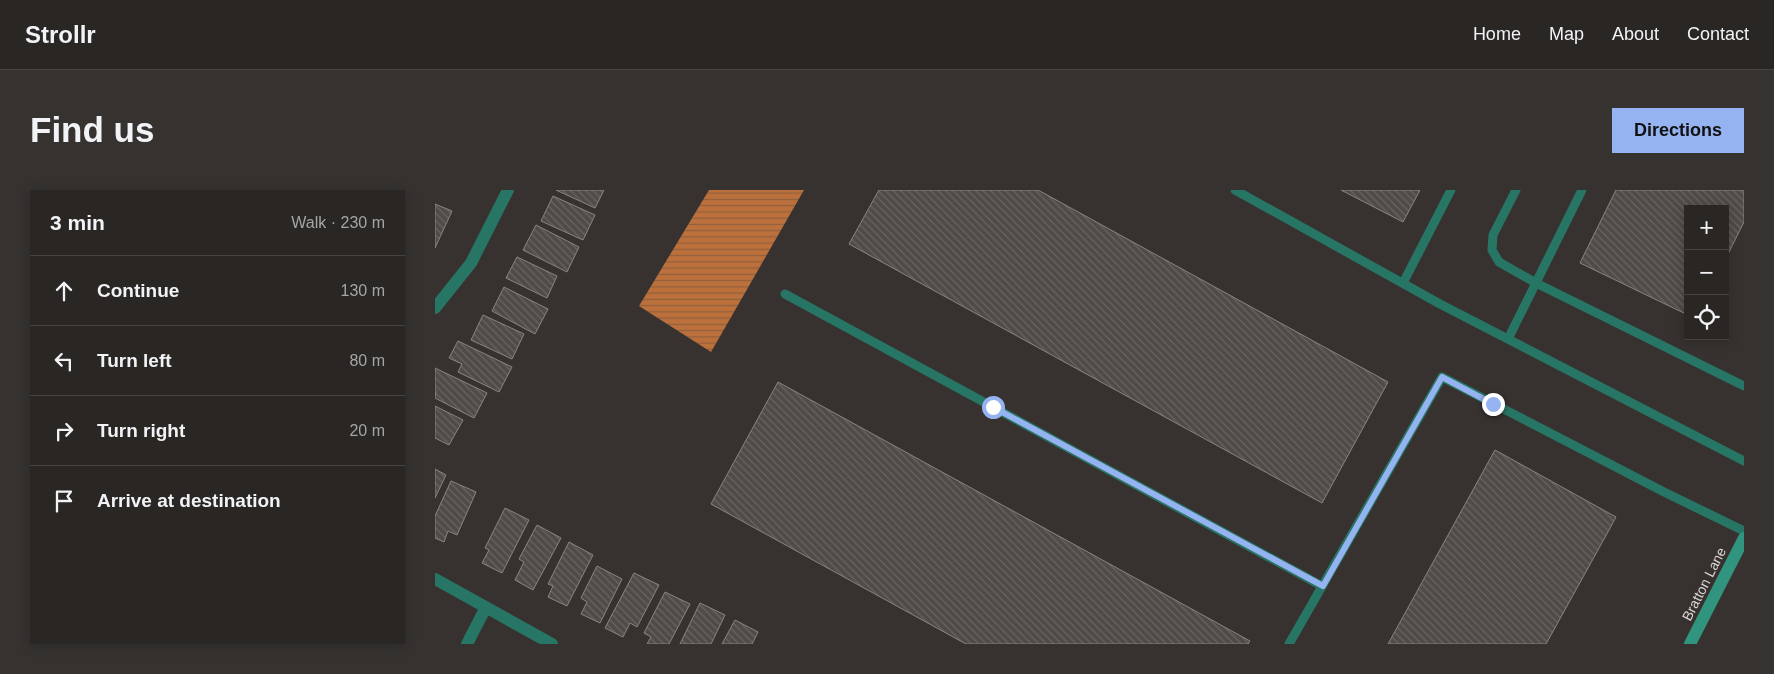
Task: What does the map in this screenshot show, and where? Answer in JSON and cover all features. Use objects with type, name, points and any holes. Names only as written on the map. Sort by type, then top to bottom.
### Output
[{"type":"street","points":[[435,308],[471,263],[508,190]]},
{"type":"street","name":"Bratton Lane","points":[[1690,644],[1744,538]]},
{"type":"street","points":[[435,579],[552,644]]},
{"type":"street","points":[[467,644],[486,607]]},
{"type":"lane","points":[[1235,190],[1508,339],[1744,461]]},
{"type":"lane","points":[[1403,283],[1451,190]]},
{"type":"lane","points":[[1516,190],[1493,235],[1492,250],[1499,262],[1535,283],[1744,386]]},
{"type":"lane","points":[[1508,339],[1582,190]]},
{"type":"lane","points":[[785,294],[1323,586]]},
{"type":"lane","points":[[1289,644],[1442,377],[1664,492],[1744,531]]},
{"type":"shaded area","points":[[709,190],[804,190],[711,352],[639,306]]},
{"type":"building","points":[[556,190],[604,190],[595,208]]},
{"type":"building","points":[[879,190],[1038,190],[1388,382],[1322,503],[849,244]]},
{"type":"building","points":[[1341,190],[1420,190],[1403,222]]},
{"type":"building","points":[[1616,190],[1744,190],[1744,222],[1729,252],[1729,205],[1684,205],[1684,313],[1580,263]]},
{"type":"building","points":[[553,196],[595,215],[583,240],[541,221]]},
{"type":"building","points":[[435,204],[452,211],[435,248]]},
{"type":"building","points":[[536,225],[579,247],[567,272],[523,250]]},
{"type":"building","points":[[517,257],[557,276],[547,298],[506,278]]},
{"type":"building","points":[[504,287],[548,309],[535,334],[492,311]]},
{"type":"building","points":[[483,315],[524,334],[512,359],[471,340]]},
{"type":"building","points":[[458,341],[512,367],[499,392],[458,372],[462,364],[449,358]]},
{"type":"building","points":[[435,368],[487,393],[474,418],[435,398]]},
{"type":"building","points":[[778,382],[1250,641],[1248,644],[966,644],[711,504]]},
{"type":"building","points":[[435,406],[463,420],[449,445],[435,438]]},
{"type":"building","points":[[1495,450],[1616,517],[1609,530],[1546,644],[1388,644]]},
{"type":"building","points":[[435,469],[446,475],[435,498]]},
{"type":"building","points":[[451,481],[476,492],[457,535],[448,531],[444,542],[435,538],[435,516]]},
{"type":"building","points":[[505,508],[529,520],[502,573],[482,563],[489,550],[485,548]]},
{"type":"building","points":[[537,525],[561,538],[533,590],[515,580],[524,562],[519,559]]},
{"type":"building","points":[[569,542],[593,555],[567,606],[548,597],[553,586],[548,584]]},
{"type":"building","points":[[597,566],[622,579],[600,623],[581,614],[587,602],[581,598]]},
{"type":"building","points":[[634,573],[659,585],[637,627],[630,623],[623,637],[605,628]]},
{"type":"building","points":[[665,592],[690,604],[669,644],[647,644],[651,637],[644,633]]},
{"type":"building","points":[[700,603],[725,615],[711,644],[680,644]]},
{"type":"building","points":[[735,620],[758,632],[752,644],[722,644]]},
{"type":"route","points":[[993,407],[1323,586],[1442,377],[1493,404]]}]
